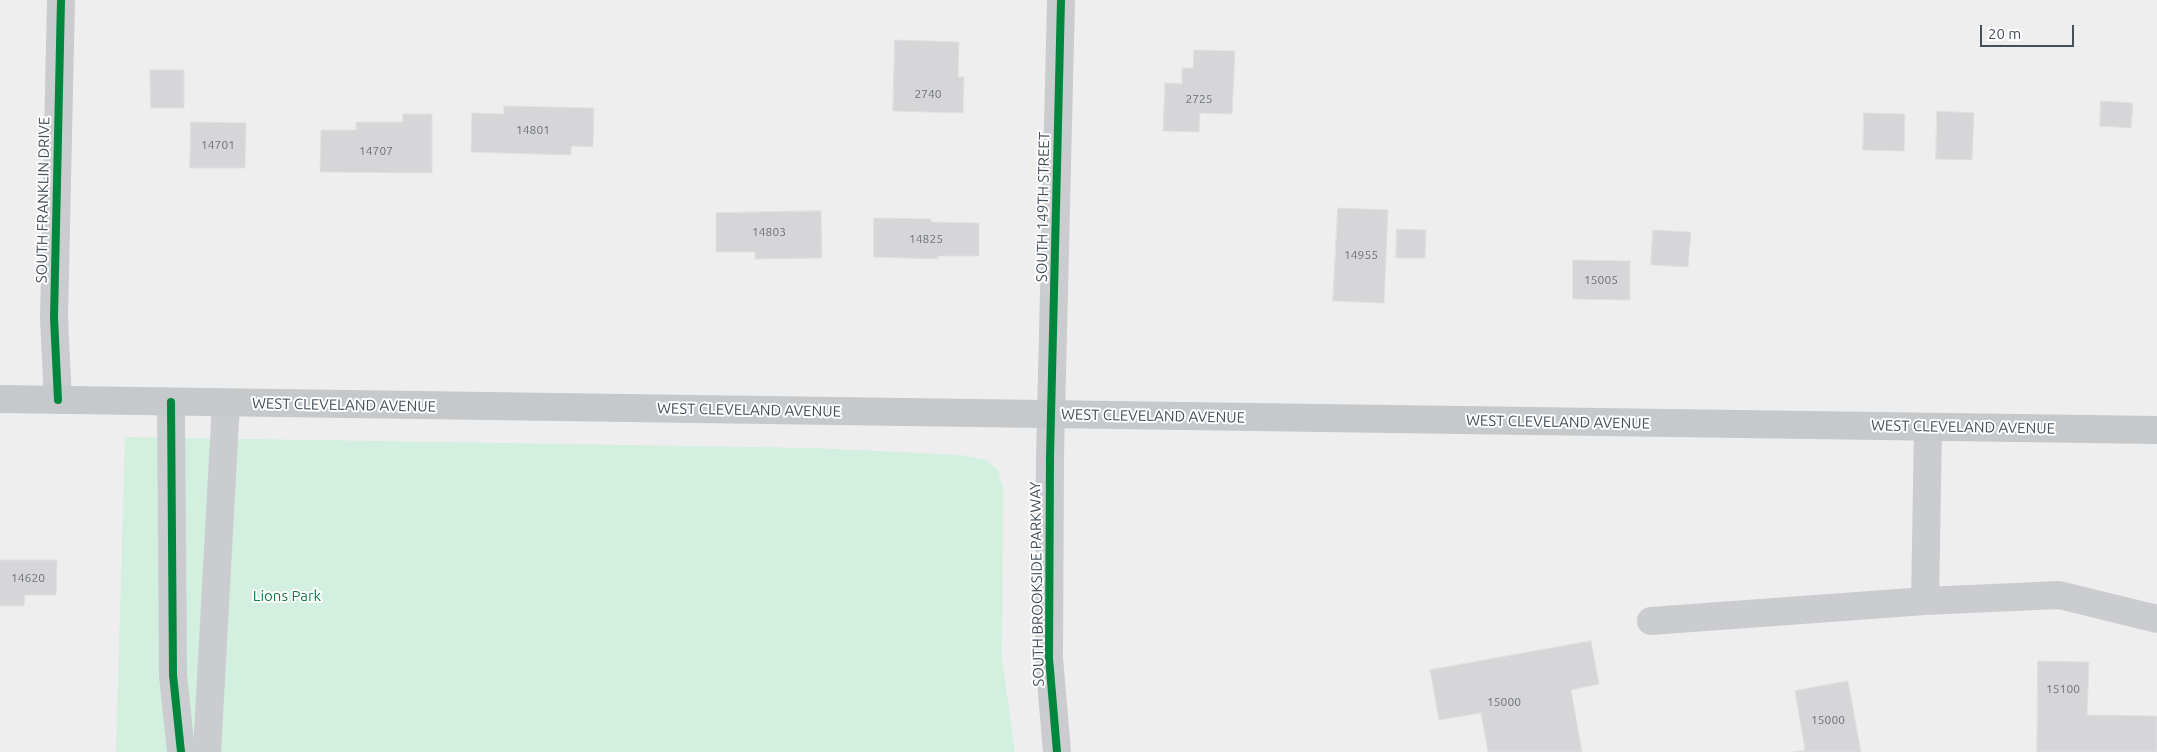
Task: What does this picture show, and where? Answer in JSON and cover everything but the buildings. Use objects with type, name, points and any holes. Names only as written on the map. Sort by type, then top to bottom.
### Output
[{"type":"main road","name":"WEST CLEVELAND AVENUE","points":[[0,399],[2157,430]]},
{"type":"street","name":"SOUTH FRANKLIN DRIVE","points":[[58,400],[54,318],[62,0]]},
{"type":"street","name":"SOUTH 149TH STREET","points":[[1052,415],[1062,0]]},
{"type":"street","points":[[171,402],[173,675],[181,752]]},
{"type":"street","points":[[207,752],[226,403]]},
{"type":"street","name":"SOUTH BROOKSIDE PARKWAY","points":[[1052,415],[1049,658],[1057,752]]},
{"type":"street","points":[[1925,601],[1928,427]]},
{"type":"street","points":[[1651,621],[1925,601],[2059,595],[2157,619]]},
{"type":"green space","name":"Lions Park","points":[[125,437],[814,448],[961,455],[986,460],[998,470],[1003,487],[1002,659],[1015,752],[116,752]]},
{"type":"cycle path","points":[[58,400],[54,318],[61,0]]},
{"type":"cycle path","points":[[1057,752],[1049,658],[1050,457],[1061,0]]},
{"type":"cycle path","points":[[171,402],[173,675],[181,752]]}]
